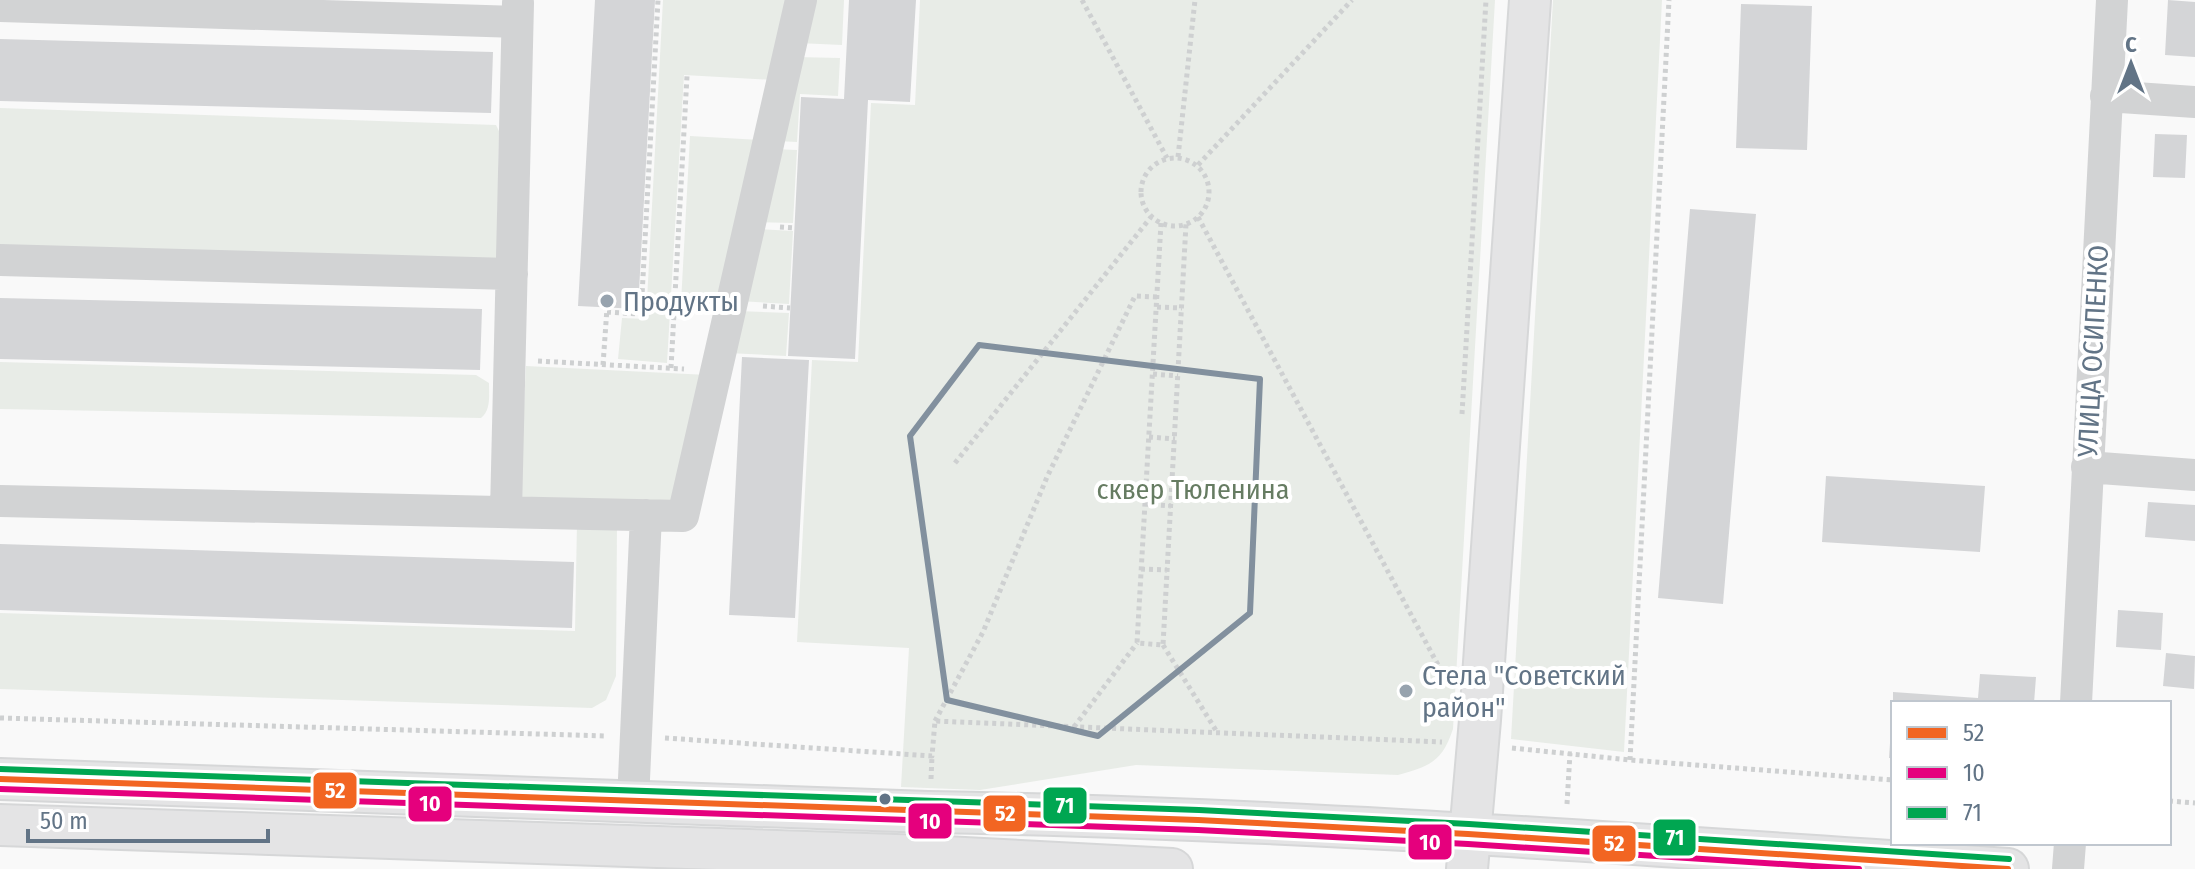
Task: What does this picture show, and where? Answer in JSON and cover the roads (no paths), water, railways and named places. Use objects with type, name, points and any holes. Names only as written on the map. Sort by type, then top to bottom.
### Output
[{"type":"main road","points":[[1468,851],[1460,744],[1530,0]]},
{"type":"main road","points":[[0,779],[1070,815],[1468,851],[2008,869]]},
{"type":"main road","points":[[1030,865],[1070,815]]},
{"type":"main road","points":[[0,825],[1172,869]]},
{"type":"street","points":[[0,501],[683,516],[801,0]]},
{"type":"street","name":"УЛИЦА ОСИПЕНКО","points":[[2076,701],[2112,0]]},
{"type":"street","points":[[0,6],[518,11],[506,512]]},
{"type":"street","points":[[2106,96],[2195,102]]},
{"type":"street","points":[[0,260],[512,274]]},
{"type":"street","points":[[2087,467],[2195,475]]},
{"type":"street","points":[[633,801],[646,515]]},
{"type":"street","points":[[2068,869],[2070,845]]},
{"type":"place","name":"Продукты","points":[[607,301]]},
{"type":"place","name":"Стела \"Советский район\"","points":[[1406,691]]},
{"type":"park label","name":"сквер Тюленина","points":[[1193,489]]}]
